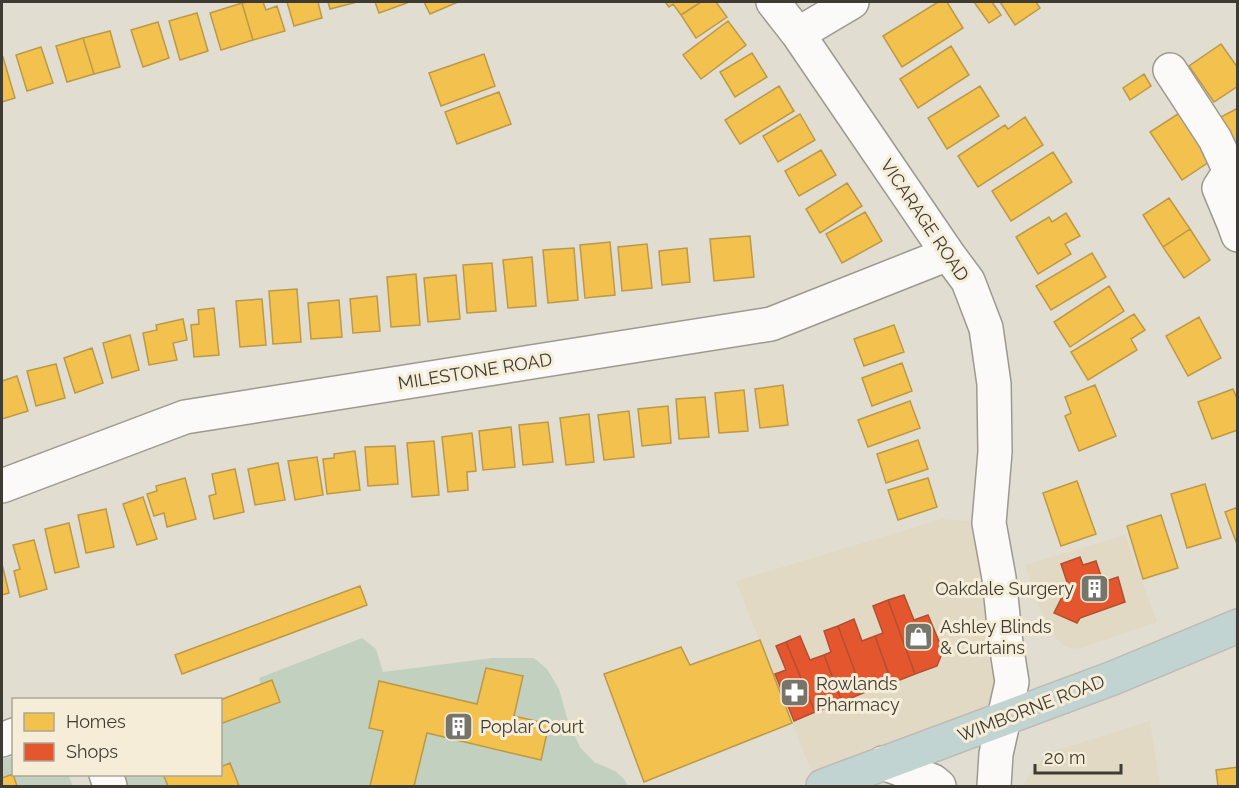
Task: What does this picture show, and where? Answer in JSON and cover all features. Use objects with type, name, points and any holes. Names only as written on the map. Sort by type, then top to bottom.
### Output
[{"type":"highway","name":"WIMBORNE ROAD","points":[[823,786],[1004,719],[1238,626]]},
{"type":"street","name":"VICARAGE ROAD","points":[[773,2],[798,34],[968,281],[986,328],[994,384],[994,452],[989,523],[999,578],[1012,682],[996,754],[994,786]]},
{"type":"street","points":[[798,34],[852,2]]},
{"type":"street","points":[[1170,70],[1215,139],[1230,171],[1219,188],[1238,235]]},
{"type":"street","name":"MILESTONE ROAD","points":[[2,486],[185,417],[771,324],[948,254]]},
{"type":"street","points":[[883,763],[933,781],[939,786]]},
{"type":"shaded area","points":[[942,519],[989,523],[1004,719],[817,786],[736,581]]},
{"type":"shaded area","points":[[1125,535],[1157,622],[1078,649],[1066,647],[1056,638],[1040,609],[1025,565]]},
{"type":"shaded area","points":[[1150,721],[1160,786],[1022,786],[1033,769],[1057,750]]},
{"type":"green space","points":[[362,638],[376,649],[383,672],[492,658],[534,658],[547,669],[559,689],[567,718],[580,747],[594,762],[615,771],[628,786],[128,786],[123,776],[222,776],[222,707],[263,693],[259,678]]},
{"type":"green space","points":[[12,757],[12,776],[68,776],[73,786],[2,786],[2,759]]},
{"type":"building: Homes","points":[[263,2],[266,10],[277,6],[285,31],[253,40],[242,3]]},
{"type":"building: Homes","points":[[287,2],[318,2],[322,18],[294,26]]},
{"type":"building: Homes","points":[[328,2],[357,2],[330,9]]},
{"type":"building: Homes","points":[[375,2],[407,2],[407,3],[379,13]]},
{"type":"building: Homes","points":[[424,2],[458,2],[430,14]]},
{"type":"building: Homes","points":[[665,2],[701,2],[681,15],[673,4],[669,7]]},
{"type":"building: Homes","points":[[701,2],[716,2],[727,17],[696,38],[681,15]]},
{"type":"building: Homes","points":[[938,2],[947,2],[963,28],[902,67],[883,36]]},
{"type":"building: Homes","points":[[974,2],[992,2],[1001,15],[989,23]]},
{"type":"building: Homes","points":[[1000,2],[1036,2],[1040,8],[1015,25]]},
{"type":"building: Homes","points":[[242,3],[253,40],[221,50],[210,13]]},
{"type":"building: Homes","points":[[197,13],[208,51],[180,60],[169,21]]},
{"type":"building: Homes","points":[[728,21],[746,45],[701,79],[683,55]]},
{"type":"building: Homes","points":[[158,22],[169,58],[143,67],[131,30]]},
{"type":"building: Homes","points":[[110,31],[120,67],[94,74],[83,38]]},
{"type":"building: Homes","points":[[83,38],[94,74],[67,82],[56,46]]},
{"type":"building: Homes","points":[[1221,44],[1238,68],[1238,86],[1214,102],[1189,66]]},
{"type":"building: Homes","points":[[951,46],[969,75],[918,108],[900,79]]},
{"type":"building: Homes","points":[[41,47],[53,83],[27,91],[16,55]]},
{"type":"building: Homes","points":[[752,53],[767,77],[735,97],[720,72]]},
{"type":"building: Homes","points":[[484,54],[495,86],[441,106],[429,73]]},
{"type":"building: Homes","points":[[2,57],[15,98],[2,102]]},
{"type":"building: Homes","points":[[1144,74],[1151,86],[1130,100],[1123,88]]},
{"type":"building: Homes","points":[[779,86],[794,111],[740,144],[725,120]]},
{"type":"building: Homes","points":[[980,86],[999,116],[947,149],[928,118]]},
{"type":"building: Homes","points":[[499,92],[511,124],[457,144],[445,112]]},
{"type":"building: Homes","points":[[1238,108],[1238,165],[1215,120]]},
{"type":"building: Homes","points":[[1181,112],[1212,160],[1182,180],[1150,132]]},
{"type":"building: Homes","points":[[800,114],[815,140],[778,162],[763,136]]},
{"type":"building: Homes","points":[[1025,117],[1043,145],[978,187],[958,156],[1005,125],[1008,129]]},
{"type":"building: Homes","points":[[821,150],[836,175],[799,196],[785,171]]},
{"type":"building: Homes","points":[[1053,152],[1072,182],[1011,221],[992,191]]},
{"type":"building: Homes","points":[[847,183],[862,206],[820,233],[806,209]]},
{"type":"building: Homes","points":[[1169,198],[1190,229],[1163,247],[1143,215]]},
{"type":"building: Homes","points":[[865,212],[882,241],[842,263],[826,234]]},
{"type":"building: Homes","points":[[1066,213],[1080,236],[1065,244],[1071,254],[1038,274],[1016,237],[1049,217],[1052,222]]},
{"type":"building: Homes","points":[[1190,229],[1210,260],[1184,278],[1163,247]]},
{"type":"building: Homes","points":[[750,236],[754,277],[714,281],[710,239]]},
{"type":"building: Homes","points":[[610,242],[615,295],[585,298],[580,245]]},
{"type":"building: Homes","points":[[647,244],[652,288],[622,291],[618,247]]},
{"type":"building: Homes","points":[[574,248],[578,300],[548,303],[543,250]]},
{"type":"building: Homes","points":[[687,248],[690,282],[662,285],[659,251]]},
{"type":"building: Homes","points":[[1092,253],[1106,277],[1051,310],[1036,286]]},
{"type":"building: Homes","points":[[532,257],[536,306],[508,308],[503,260]]},
{"type":"building: Homes","points":[[492,263],[496,311],[467,313],[463,265]]},
{"type":"building: Homes","points":[[416,274],[420,325],[391,327],[387,277]]},
{"type":"building: Homes","points":[[456,275],[460,319],[428,322],[424,278]]},
{"type":"building: Homes","points":[[1109,286],[1124,311],[1070,347],[1054,322]]},
{"type":"building: Homes","points":[[297,289],[301,342],[273,344],[269,291]]},
{"type":"building: Homes","points":[[377,296],[380,331],[353,333],[350,299]]},
{"type":"building: Homes","points":[[262,299],[266,345],[240,347],[236,301]]},
{"type":"building: Homes","points":[[339,300],[342,337],[311,339],[308,303]]},
{"type":"building: Homes","points":[[214,308],[219,355],[194,357],[191,325],[199,324],[198,310]]},
{"type":"building: Homes","points":[[1134,314],[1145,330],[1131,339],[1137,350],[1088,380],[1071,352]]},
{"type":"building: Homes","points":[[1199,317],[1221,358],[1188,376],[1166,336]]},
{"type":"building: Homes","points":[[183,319],[187,340],[173,343],[177,360],[149,365],[143,333],[157,330],[156,325]]},
{"type":"building: Homes","points":[[894,325],[904,352],[864,366],[854,339]]},
{"type":"building: Homes","points":[[130,335],[139,370],[112,378],[103,343]]},
{"type":"building: Homes","points":[[92,348],[103,383],[75,393],[64,358]]},
{"type":"building: Homes","points":[[902,363],[912,391],[872,406],[862,378]]},
{"type":"building: Homes","points":[[56,364],[65,398],[36,406],[27,371]]},
{"type":"building: Homes","points":[[17,376],[28,411],[2,419],[2,381]]},
{"type":"building: Homes","points":[[783,385],[788,425],[760,428],[755,389]]},
{"type":"building: Homes","points":[[1095,385],[1116,436],[1079,451],[1065,416],[1071,413],[1065,397]]},
{"type":"building: Homes","points":[[1233,389],[1238,401],[1238,430],[1212,439],[1198,402]]},
{"type":"building: Homes","points":[[744,390],[748,431],[719,433],[715,393]]},
{"type":"building: Homes","points":[[705,397],[709,437],[679,439],[676,399]]},
{"type":"building: Homes","points":[[910,401],[920,428],[868,447],[858,420]]},
{"type":"building: Homes","points":[[668,406],[671,443],[642,446],[638,409]]},
{"type":"building: Homes","points":[[629,411],[634,457],[604,460],[598,415]]},
{"type":"building: Homes","points":[[589,414],[594,462],[566,465],[560,418]]},
{"type":"building: Homes","points":[[548,422],[553,462],[523,465],[519,425]]},
{"type":"building: Homes","points":[[511,427],[515,467],[483,470],[479,431]]},
{"type":"building: Homes","points":[[472,433],[476,471],[467,472],[468,490],[448,492],[442,437]]},
{"type":"building: Homes","points":[[918,440],[928,469],[886,483],[877,454]]},
{"type":"building: Homes","points":[[434,441],[439,495],[412,497],[407,443]]},
{"type":"building: Homes","points":[[395,446],[398,484],[368,486],[365,447]]},
{"type":"building: Homes","points":[[355,451],[360,490],[327,494],[323,459],[334,458],[334,454]]},
{"type":"building: Homes","points":[[317,457],[323,495],[295,500],[288,461]]},
{"type":"building: Homes","points":[[278,463],[285,500],[255,505],[248,469]]},
{"type":"building: Homes","points":[[235,469],[244,512],[214,519],[209,496],[216,494],[212,474]]},
{"type":"building: Homes","points":[[185,478],[196,519],[167,527],[164,513],[154,516],[147,494],[157,491],[156,486]]},
{"type":"building: Homes","points":[[928,478],[937,507],[898,520],[888,490]]},
{"type":"building: Homes","points":[[1077,481],[1096,534],[1061,546],[1043,493]]},
{"type":"building: Homes","points":[[1205,484],[1221,538],[1187,548],[1171,494]]},
{"type":"building: Homes","points":[[143,497],[157,539],[137,545],[123,504]]},
{"type":"building: Homes","points":[[1238,507],[1238,547],[1225,512]]},
{"type":"building: Homes","points":[[106,509],[114,547],[86,553],[78,515]]},
{"type":"building: Homes","points":[[1161,515],[1178,568],[1143,579],[1127,526]]},
{"type":"building: Homes","points":[[69,523],[79,567],[55,573],[45,529]]},
{"type":"building: Homes","points":[[34,540],[47,589],[20,597],[14,571],[20,569],[13,545]]},
{"type":"building: Homes","points":[[2,564],[9,593],[2,595]]},
{"type":"building: Homes","points":[[360,586],[367,605],[182,674],[175,655]]},
{"type":"building: Homes","points":[[760,640],[792,723],[644,782],[604,674],[681,647],[690,665]]},
{"type":"building: Homes","name":"Poplar Court","points":[[486,668],[523,676],[514,716],[549,724],[541,760],[427,733],[414,786],[370,786],[383,731],[369,728],[379,681],[477,704]]},
{"type":"building: Homes","points":[[272,680],[280,702],[222,723],[222,699]]},
{"type":"building: Homes","points":[[230,763],[239,786],[168,786],[164,776],[222,776],[222,766]]},
{"type":"building: Homes","points":[[1238,767],[1238,786],[1218,786],[1216,770]]},
{"type":"building: Homes","points":[[12,774],[17,786],[2,786],[2,778]]},
{"type":"building: Shops","name":"Oakdale Surgery","points":[[1080,557],[1083,565],[1096,561],[1103,582],[1118,577],[1125,602],[1080,618],[1077,623],[1054,613],[1062,597],[1071,594],[1061,564]]},
{"type":"building: Shops","name":"Ashley Blinds & Curtains","points":[[904,595],[914,620],[928,615],[943,651],[937,666],[915,674],[888,600]]},
{"type":"building: Shops","points":[[888,600],[915,674],[892,683],[875,636],[883,633],[873,606]]},
{"type":"building: Shops","points":[[854,619],[862,641],[875,636],[892,683],[863,693],[838,626]]},
{"type":"building: Shops","points":[[838,626],[863,693],[842,702],[824,655],[831,652],[824,631]]},
{"type":"building: Shops","points":[[800,636],[810,660],[824,655],[842,702],[815,712],[786,642]]},
{"type":"building: Shops","name":"Rowlands Pharmacy","points":[[786,642],[815,712],[794,721],[775,674],[786,670],[776,646]]},
{"type":"place","name":"Oakdale Surgery","points":[[1095,588]]},
{"type":"place","name":"Ashley Blinds & Curtains","points":[[919,636]]},
{"type":"place","name":"Rowlands Pharmacy","points":[[795,693]]},
{"type":"place","name":"Poplar Court","points":[[459,726]]}]
